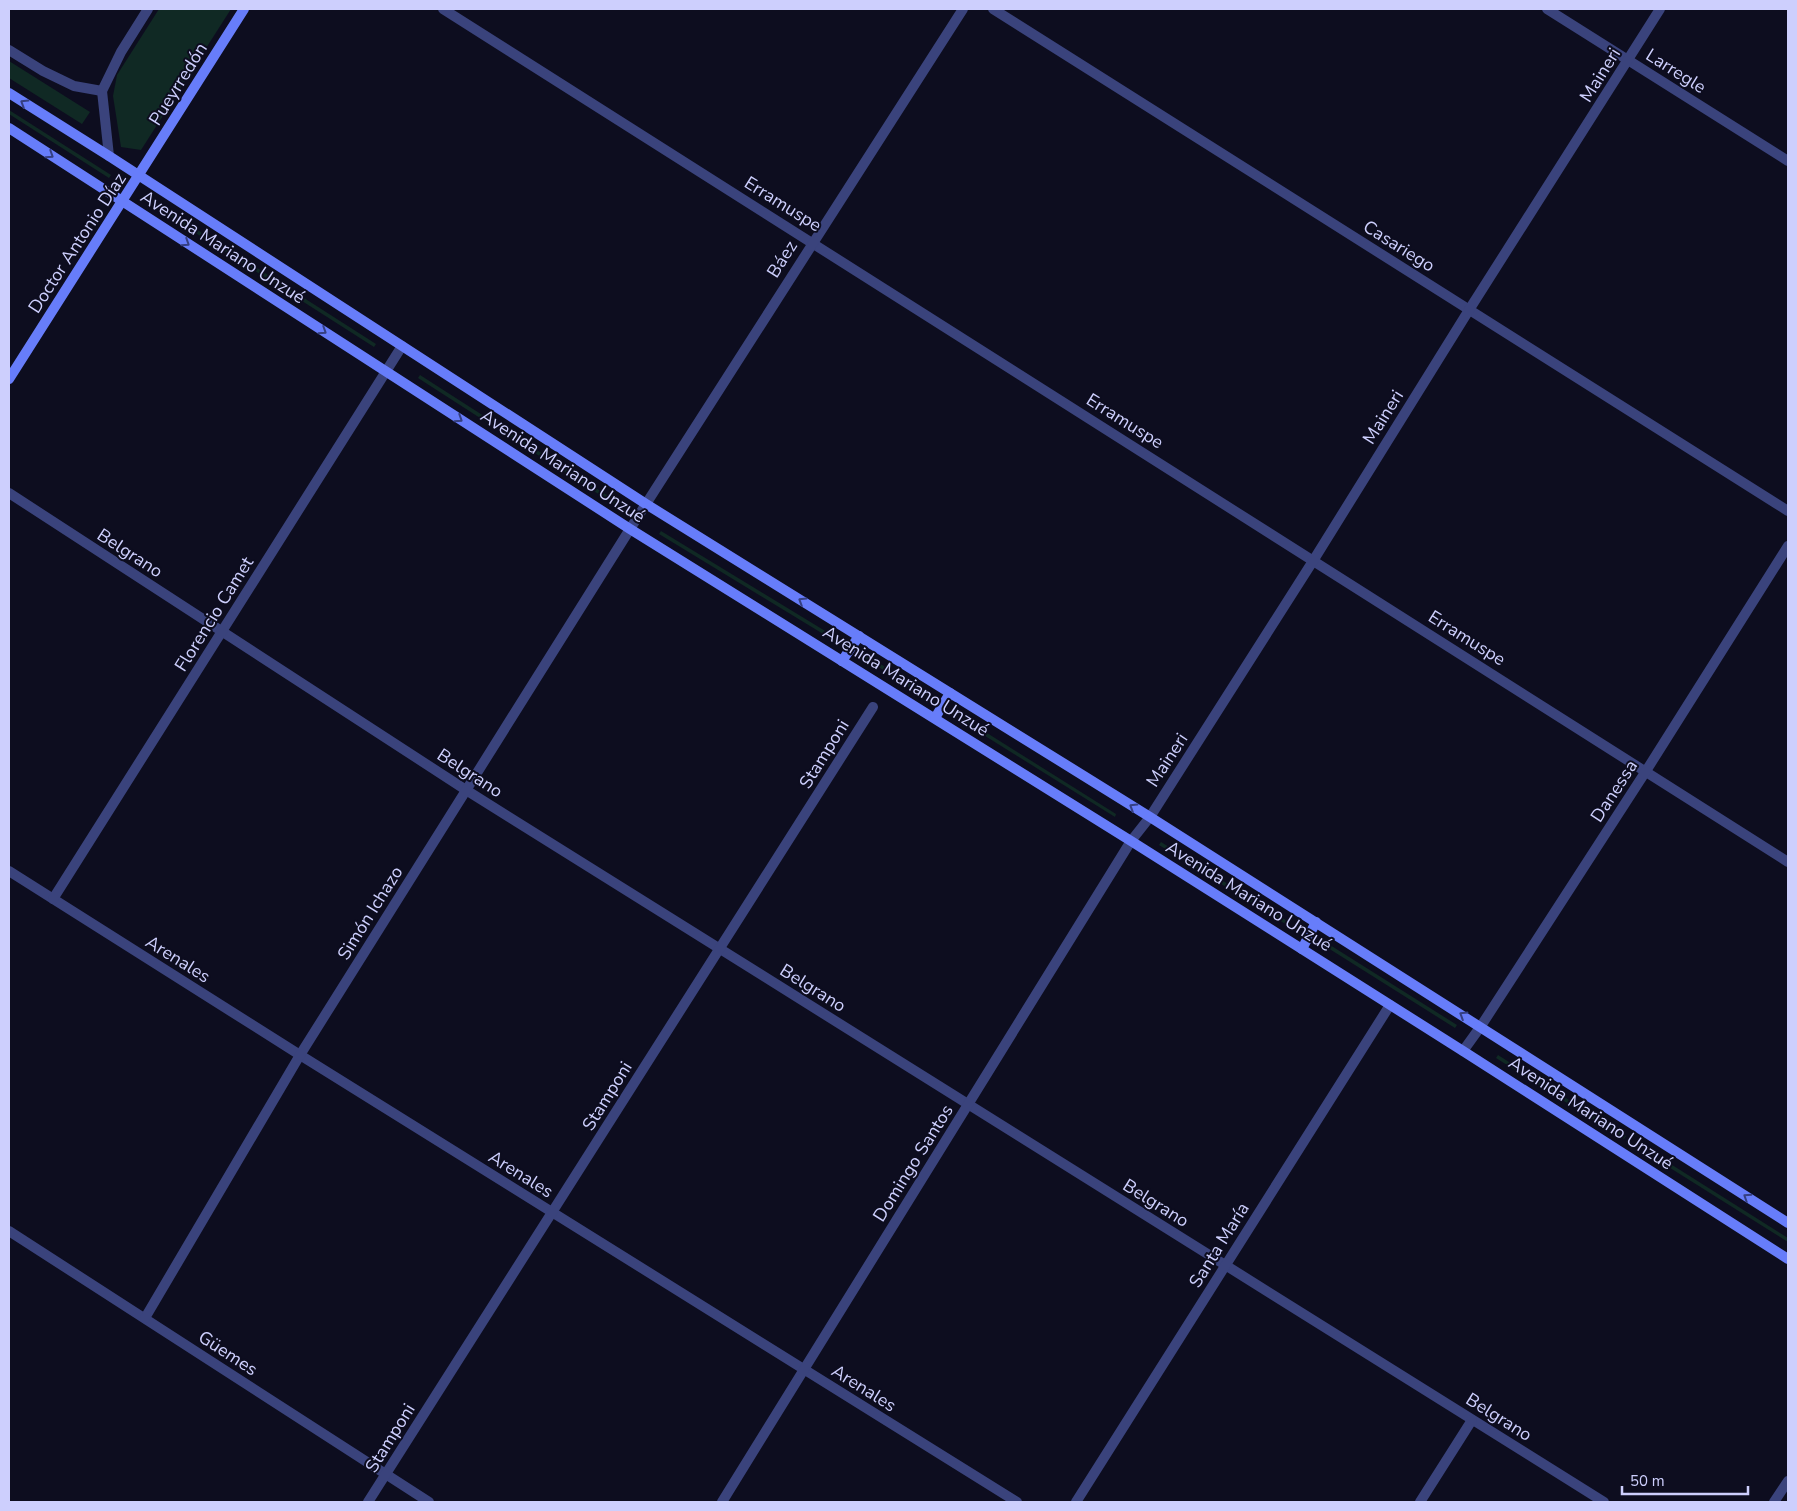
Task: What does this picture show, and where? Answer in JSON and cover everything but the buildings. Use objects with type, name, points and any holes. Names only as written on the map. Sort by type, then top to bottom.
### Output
[{"type":"main road","name":"Pueyrredón","points":[[140,176],[244,9]]},
{"type":"main road","name":"Avenida Mariano Unzué","points":[[9,93],[646,504],[1150,817],[1788,1223]]},
{"type":"main road","name":"Avenida Mariano Unzué","points":[[9,128],[630,529],[1131,841],[1788,1259]]},
{"type":"main road","name":"Doctor Antonio Díaz","points":[[9,379],[140,176]]},
{"type":"main road","points":[[842,661],[859,636]]},
{"type":"main road","points":[[934,718],[950,693]]},
{"type":"main road","points":[[1302,949],[1316,922]]},
{"type":"street","points":[[109,156],[102,91],[121,52],[148,9]]},
{"type":"street","name":"Erramuspe","points":[[444,9],[1788,862]]},
{"type":"street","name":"Báez","points":[[630,529],[812,242],[963,9]]},
{"type":"street","name":"Casariego","points":[[993,9],[1788,512]]},
{"type":"street","name":"Larregle","points":[[1547,9],[1788,161]]},
{"type":"street","name":"Maineri","points":[[1131,841],[1150,817],[1660,9]]},
{"type":"street","points":[[9,50],[43,71],[74,86],[102,91]]},
{"type":"street","name":"Florencio Camet","points":[[53,899],[402,346]]},
{"type":"street","name":"Belgrano","points":[[9,493],[466,790],[1604,1502]]},
{"type":"street","name":"Simón Ichazo","points":[[145,1318],[300,1055],[630,529]]},
{"type":"street","name":"Danessa","points":[[1463,1051],[1646,771],[1788,546]]},
{"type":"street","name":"Stamponi","points":[[368,1502],[873,707]]},
{"type":"street","name":"Domingo Santos","points":[[722,1502],[1131,841]]},
{"type":"street","name":"Arenales","points":[[9,871],[552,1213],[1017,1502]]},
{"type":"street","name":"Santa María","points":[[1076,1502],[1390,1005]]},
{"type":"street","name":"Güemes","points":[[9,1230],[430,1502]]},
{"type":"street","points":[[1420,1502],[1472,1420]]},
{"type":"street","points":[[1774,1502],[1788,1480]]},
{"type":"green space","points":[[159,9],[231,9],[141,150],[121,147],[113,96],[117,75]]},
{"type":"green space","points":[[9,61],[90,112],[82,124],[9,78]]},
{"type":"green space","points":[[9,110],[111,175],[109,178],[9,114]]},
{"type":"green space","points":[[160,206],[376,344],[374,347],[158,209]]},
{"type":"green space","points":[[420,375],[616,501],[614,504],[418,378]]},
{"type":"green space","points":[[661,531],[840,640],[838,643],[659,534]]},
{"type":"green space","points":[[864,653],[920,690],[918,693],[862,656]]},
{"type":"green space","points":[[960,716],[1116,814],[1115,817],[958,719]]},
{"type":"green space","points":[[1161,842],[1289,922],[1287,925],[1159,845]]},
{"type":"green space","points":[[1330,945],[1457,1025],[1455,1028],[1328,948]]},
{"type":"green space","points":[[1498,1055],[1626,1136],[1624,1139],[1496,1058]]},
{"type":"green space","points":[[1669,1163],[1788,1238],[1788,1242],[1667,1166]]}]
